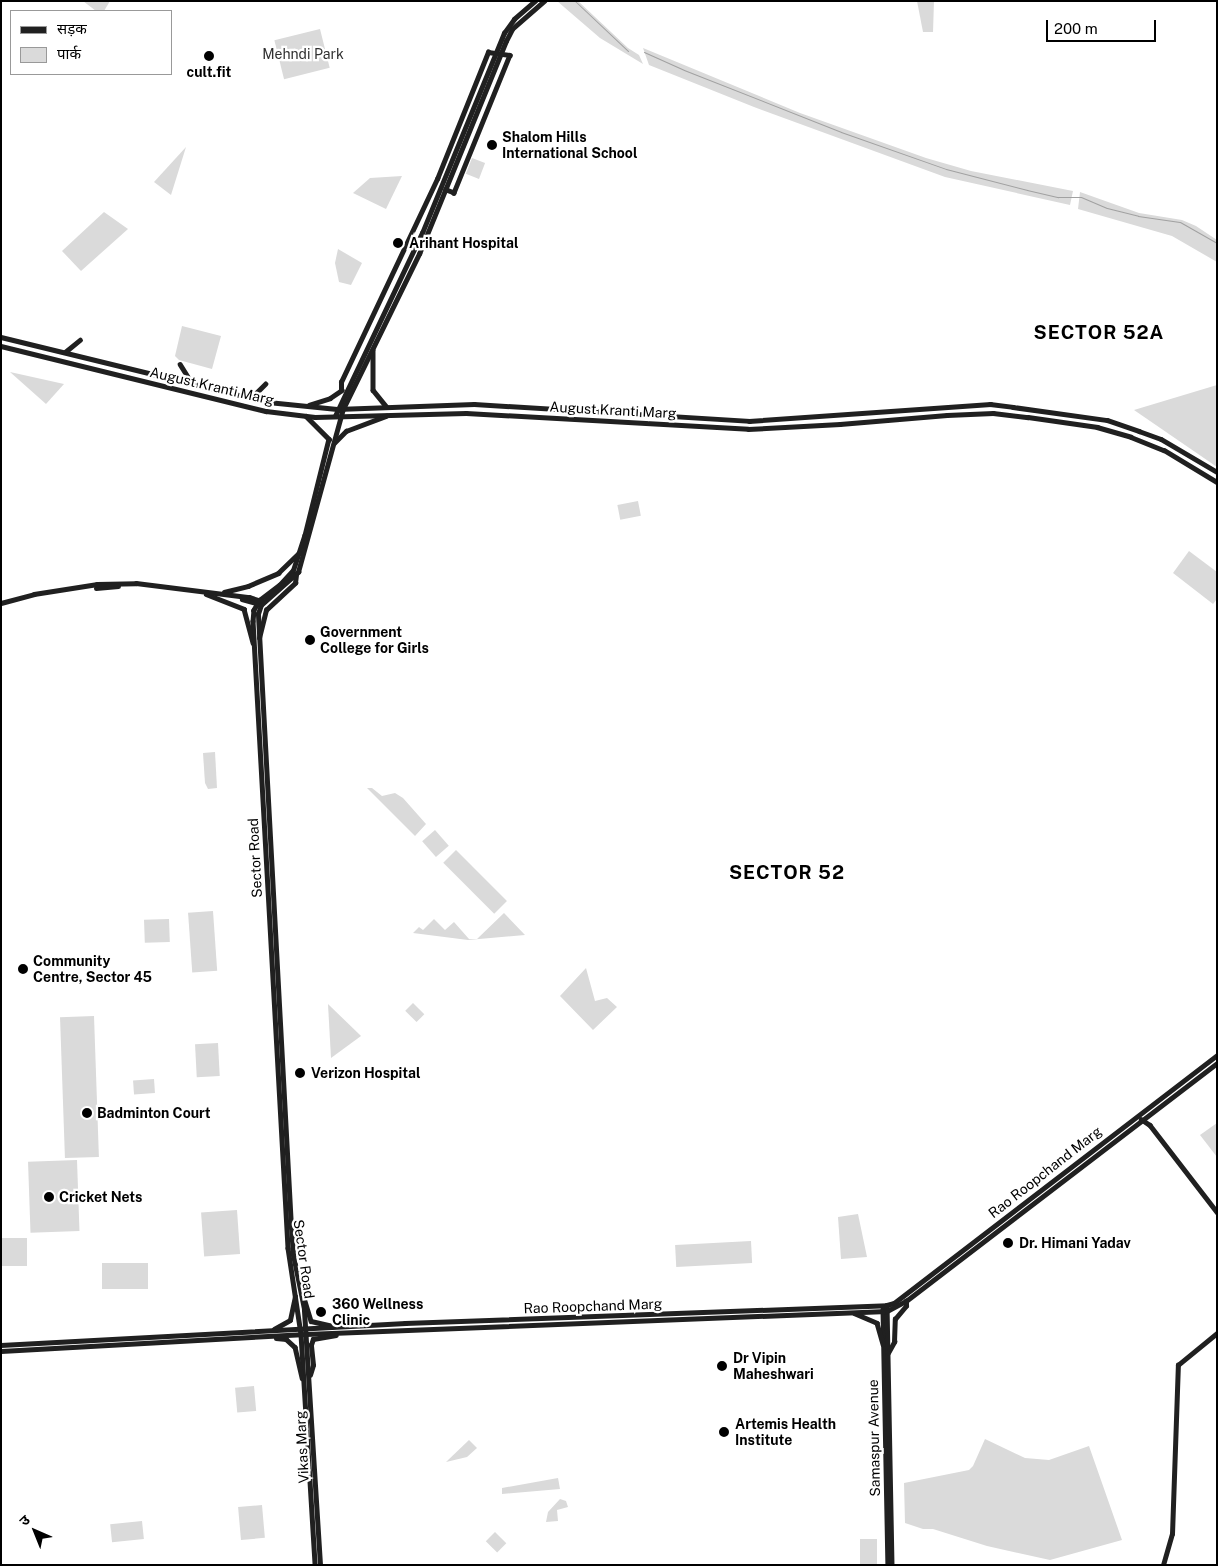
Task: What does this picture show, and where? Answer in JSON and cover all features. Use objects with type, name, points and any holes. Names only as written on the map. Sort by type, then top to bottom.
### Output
[{"type":"main road","points":[[340,409],[419,254],[446,190],[508,27],[535,1]]},
{"type":"main road","points":[[259,639],[266,610],[293,586],[304,556],[337,416],[348,386],[422,232],[498,54],[512,29],[544,1]]},
{"type":"main road","points":[[341,390],[341,382],[438,179],[488,52],[510,55],[454,193],[446,190]]},
{"type":"main road","name":"August Kranti Marg","points":[[1,337],[251,398],[340,409],[474,404],[750,421],[990,404],[1107,420],[1161,439],[1217,472]]},
{"type":"main road","points":[[65,352],[80,340]]},
{"type":"main road","points":[[34,354],[36,345]]},
{"type":"main road","name":"August Kranti Marg","points":[[1,346],[266,411],[306,416],[392,414],[505,415],[748,429],[994,413],[1098,427],[1164,450],[1217,482]]},
{"type":"main road","points":[[373,346],[373,390],[386,406]]},
{"type":"main road","points":[[180,364],[192,383]]},
{"type":"main road","points":[[251,398],[265,384]]},
{"type":"main road","points":[[305,406],[330,398],[348,386]]},
{"type":"main road","points":[[331,447],[346,431],[392,414]]},
{"type":"main road","points":[[261,603],[293,571],[301,551],[329,439],[306,416]]},
{"type":"main road","points":[[220,593],[248,586],[278,573],[301,551]]},
{"type":"main road","points":[[1,604],[34,596],[106,587],[136,586],[206,594],[261,603],[296,575]]},
{"type":"main road","points":[[1,604],[34,594],[105,584],[136,583],[220,593],[261,603]]},
{"type":"main road","points":[[206,594],[244,609],[251,641],[254,644]]},
{"type":"main road","name":"Sector Road","points":[[261,603],[258,614],[259,639],[291,1228],[293,1255],[302,1295],[303,1331]]},
{"type":"main road","name":"Sector Road","points":[[261,603],[253,614],[254,644],[288,1241],[303,1331]]},
{"type":"main road","name":"Rao Roopchand Marg","points":[[785,1312],[852,1312],[885,1308],[1217,1055]]},
{"type":"main road","name":"Rao Roopchand Marg","points":[[303,1331],[896,1308],[907,1302],[1217,1064]]},
{"type":"main road","points":[[1135,1116],[1150,1125],[1217,1212]]},
{"type":"main road","points":[[270,1330],[290,1320],[296,1294]]},
{"type":"main road","points":[[302,1295],[306,1300],[311,1321],[340,1330]]},
{"type":"main road","points":[[888,1353],[894,1342],[895,1319],[907,1302],[902,1296]]},
{"type":"main road","name":"Samaspur Avenue","points":[[885,1308],[884,1345],[890,1565]]},
{"type":"main road","name":"Samaspur Avenue","points":[[885,1308],[888,1353],[887,1417]]},
{"type":"main road","points":[[852,1312],[877,1323],[884,1345]]},
{"type":"main road","points":[[1,1351],[270,1330],[303,1331]]},
{"type":"main road","points":[[310,1376],[312,1369],[311,1345],[313,1339],[340,1330]]},
{"type":"main road","points":[[1,1346],[266,1336],[303,1331]]},
{"type":"main road","name":"Vikas Marg","points":[[303,1331],[310,1376],[320,1565]]},
{"type":"main road","name":"Vikas Marg","points":[[303,1331],[304,1382],[316,1565]]},
{"type":"main road","points":[[1163,1565],[1172,1534],[1178,1365],[1217,1333]]},
{"type":"main road","points":[[266,1336],[286,1339],[295,1347],[299,1372],[304,1382]]},
{"type":"green space","points":[[83,1],[110,1],[105,10],[95,10]]},
{"type":"green space","points":[[557,1],[578,1],[628,48],[639,55],[643,64],[600,38]]},
{"type":"green space","points":[[917,1],[934,1],[933,32],[923,32]]},
{"type":"green space","name":"Mehndi Park","points":[[320,29],[330,68],[284,79],[274,40]]},
{"type":"green space","points":[[643,48],[800,113],[926,158],[971,171],[1073,191],[1070,205],[945,177],[754,107],[649,65]]},
{"type":"green space","points":[[186,147],[171,195],[154,182]]},
{"type":"green space","points":[[472,158],[485,163],[479,179],[466,174]]},
{"type":"green space","points":[[402,176],[386,209],[353,193],[370,178]]},
{"type":"green space","points":[[1080,192],[1139,213],[1182,220],[1196,226],[1217,240],[1217,262],[1172,236],[1078,209]]},
{"type":"green space","points":[[104,212],[128,229],[81,271],[62,251]]},
{"type":"green space","points":[[338,249],[362,263],[351,285],[339,282],[335,263]]},
{"type":"green space","points":[[182,326],[221,336],[212,369],[179,360],[175,356]]},
{"type":"green space","points":[[10,372],[64,384],[46,404]]},
{"type":"green space","points":[[1217,385],[1217,467],[1134,410]]},
{"type":"green space","points":[[638,501],[641,516],[620,520],[617,505]]},
{"type":"green space","points":[[1189,551],[1217,572],[1217,599],[1213,604],[1173,573]]},
{"type":"green space","points":[[215,752],[217,788],[208,789],[205,783],[203,753]]},
{"type":"green space","points":[[367,788],[372,788],[382,796],[395,793],[403,798],[426,824],[415,836]]},
{"type":"green space","points":[[435,830],[449,846],[436,857],[422,841]]},
{"type":"green space","points":[[456,850],[507,901],[494,914],[443,863]]},
{"type":"green space","points":[[213,911],[217,971],[192,973],[188,913]]},
{"type":"green space","points":[[504,913],[525,935],[468,940],[413,933],[419,927],[423,930],[434,919],[445,930],[454,922],[469,939],[477,939]]},
{"type":"green space","points":[[169,919],[170,942],[145,943],[144,920]]},
{"type":"green space","points":[[586,968],[595,1001],[607,998],[617,1007],[593,1030],[560,996]]},
{"type":"green space","points":[[413,1003],[424,1014],[417,1022],[405,1011]]},
{"type":"green space","points":[[328,1004],[361,1036],[331,1058]]},
{"type":"green space","points":[[94,1016],[99,1157],[65,1158],[60,1017]]},
{"type":"green space","points":[[218,1043],[220,1076],[197,1077],[195,1044]]},
{"type":"green space","points":[[154,1079],[155,1093],[134,1094],[133,1080]]},
{"type":"green space","points":[[1217,1123],[1217,1157],[1200,1135]]},
{"type":"green space","points":[[77,1160],[79,1231],[31,1233],[28,1162]]},
{"type":"green space","points":[[237,1210],[240,1254],[204,1256],[201,1213]]},
{"type":"green space","points":[[858,1214],[867,1257],[841,1259],[838,1217]]},
{"type":"green space","points":[[1,1238],[27,1238],[27,1266],[1,1266]]},
{"type":"green space","points":[[751,1241],[752,1263],[676,1267],[675,1245]]},
{"type":"green space","points":[[102,1263],[148,1263],[148,1289],[102,1289]]},
{"type":"green space","points":[[254,1386],[256,1411],[237,1413],[235,1388]]},
{"type":"green space","points":[[985,1439],[1025,1458],[1049,1460],[1089,1446],[1122,1540],[1050,1560],[987,1546],[933,1529],[923,1529],[905,1523],[904,1483],[969,1470],[973,1466]]},
{"type":"green space","points":[[469,1440],[477,1448],[467,1457],[446,1462]]},
{"type":"green space","points":[[558,1478],[560,1489],[502,1494],[502,1488]]},
{"type":"green space","points":[[560,1499],[566,1501],[568,1507],[557,1510],[558,1521],[546,1522],[548,1512]]},
{"type":"green space","points":[[262,1505],[265,1538],[241,1540],[238,1507]]},
{"type":"green space","points":[[142,1521],[144,1539],[112,1542],[110,1524]]},
{"type":"green space","points":[[495,1532],[506,1543],[497,1553],[486,1541]]},
{"type":"green space","points":[[860,1539],[877,1539],[877,1565],[860,1565]]},
{"type":"waterway","points":[[575,1],[628,51]]},
{"type":"waterway","points":[[644,52],[684,70],[841,132],[946,169],[1058,197],[1081,197],[1107,208],[1138,216],[1180,222],[1217,243]]},
{"type":"place","name":"cult.fit","points":[[209,56]]},
{"type":"place","name":"Shalom Hills International School","points":[[492,145]]},
{"type":"place","name":"Arihant Hospital","points":[[398,243]]},
{"type":"place","name":"Government College for Girls","points":[[310,640]]},
{"type":"place","name":"Community Centre, Sector 45","points":[[23,969]]},
{"type":"place","name":"Verizon Hospital","points":[[300,1073]]},
{"type":"place","name":"Badminton Court","points":[[87,1113]]},
{"type":"place","name":"Cricket Nets","points":[[49,1197]]},
{"type":"place","name":"Dr. Himani Yadav","points":[[1008,1243]]},
{"type":"place","name":"360 Wellness Clinic","points":[[321,1312]]},
{"type":"place","name":"Dr Vipin Maheshwari","points":[[722,1366]]},
{"type":"place","name":"Artemis Health Institute","points":[[724,1432]]},
{"type":"district","name":"SECTOR 52A","points":[[1099,333]]},
{"type":"district","name":"SECTOR 52","points":[[787,873]]}]
